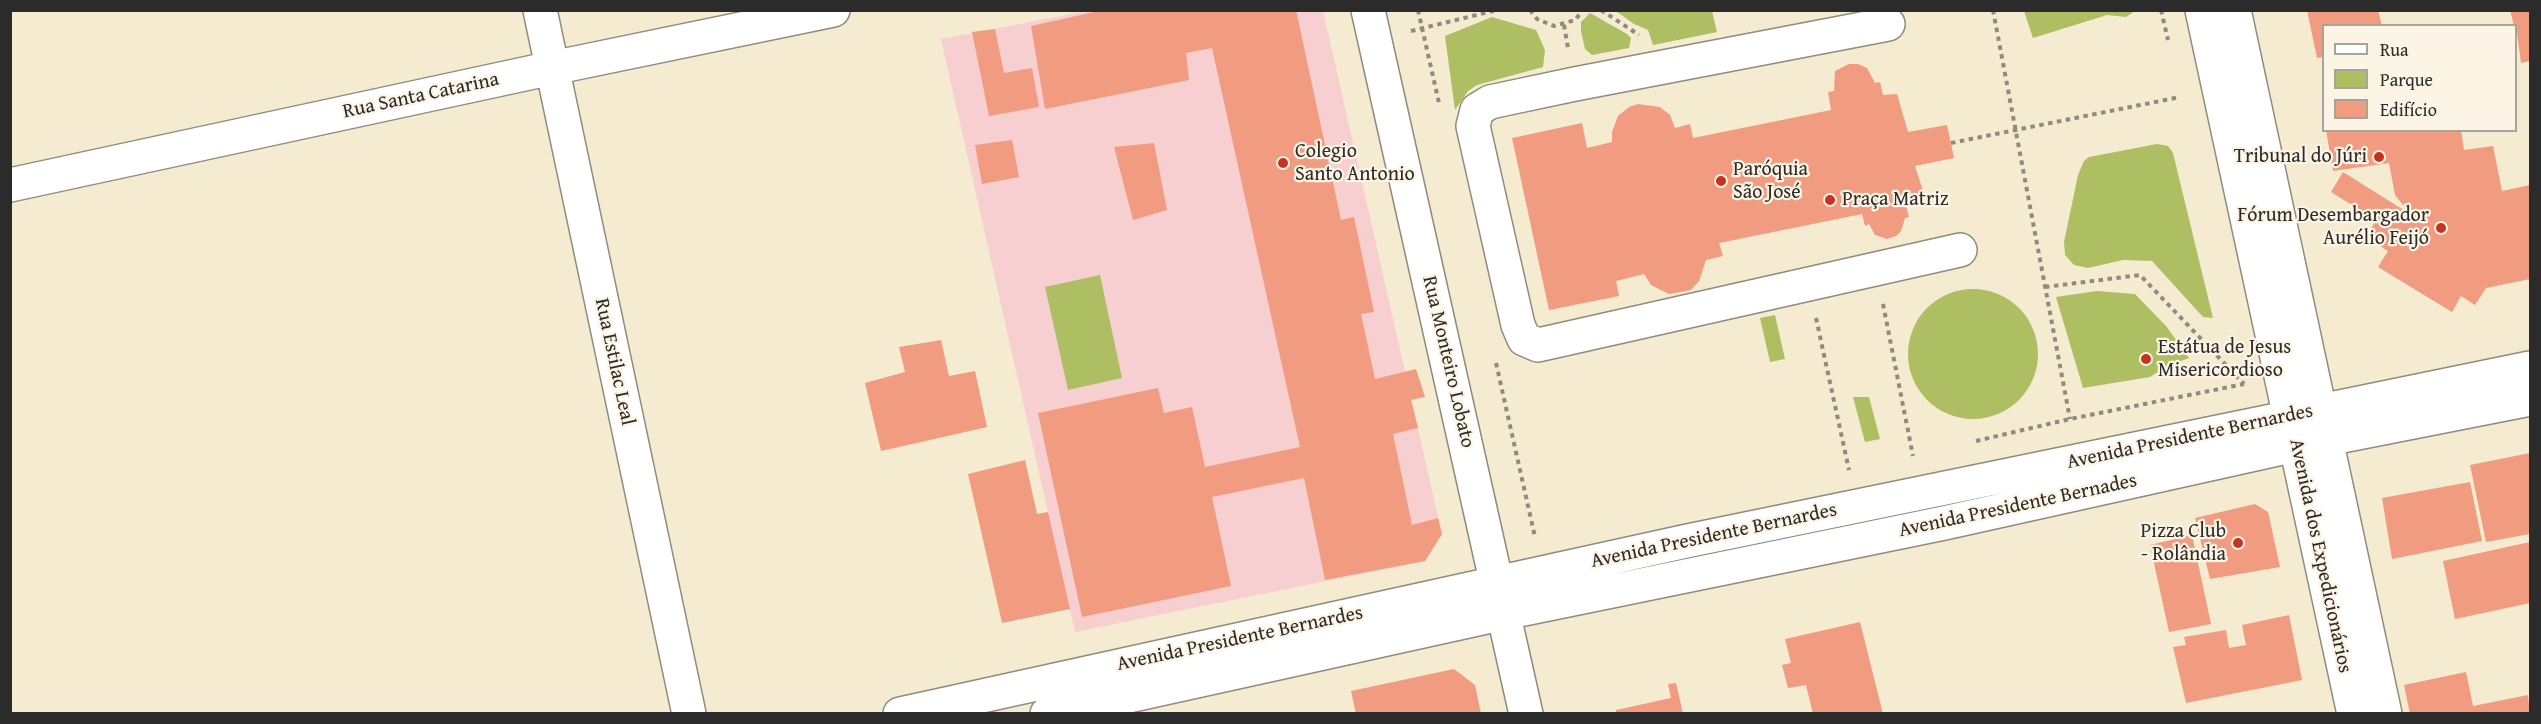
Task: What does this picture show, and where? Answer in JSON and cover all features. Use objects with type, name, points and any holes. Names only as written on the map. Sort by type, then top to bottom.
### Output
[{"type":"street","name":"Rua Estilac Leal","points":[[540,10],[689,714]]},
{"type":"street","name":"Rua Santa Catarina","points":[[10,185],[833,10]]},
{"type":"street","name":"Avenida dos Expedicionários","points":[[2202,10],[2234,86],[2308,428],[2385,714]]},
{"type":"street","name":"Avenida dos Expedicionários","points":[[2234,10],[2234,86]]},
{"type":"street","name":"Rua Monteiro Lobato","points":[[1371,24],[1526,714]]},
{"type":"street","points":[[1888,24],[1575,84],[1490,102],[1477,110],[1473,126],[1518,325],[1524,339],[1538,345],[1960,250]]},
{"type":"street","name":"Avenida Presidente Bernardes","points":[[1047,714],[1501,598],[1687,541],[1937,490],[2308,428],[2530,368]]},
{"type":"street","name":"Avenida Presidente Bernades","points":[[1501,598],[1695,574],[1944,523],[2308,428],[2530,399]]},
{"type":"street","name":"Avenida dos Expedicionários","points":[[2308,428],[2354,714]]},
{"type":"street","points":[[1937,490],[1944,523]]},
{"type":"street","points":[[1687,541],[1695,574]]},
{"type":"street","name":"Avenida Presidente Bernardes","points":[[900,714],[1028,700],[1501,598]]},
{"type":"path","points":[[1371,24],[1422,29],[1497,10]]},
{"type":"path","points":[[1530,10],[1536,19],[1554,26],[1575,20],[1583,10]]},
{"type":"path","points":[[1993,10],[2070,419]]},
{"type":"path","points":[[2161,10],[2169,43]]},
{"type":"path","points":[[2178,86],[2183,108]]},
{"type":"path","points":[[1951,143],[2180,97]]},
{"type":"path","points":[[1876,269],[1913,456]]},
{"type":"path","points":[[2045,287],[2140,275],[2244,384]]},
{"type":"path","points":[[1808,285],[1849,470]]},
{"type":"path","points":[[2242,373],[2244,384]]},
{"type":"path","points":[[1969,443],[2070,419],[2244,384]]},
{"type":"path","points":[[1903,458],[1925,453]]},
{"type":"path","points":[[1838,472],[1860,467]]},
{"type":"shaded area","points":[[1087,11],[1323,11],[1442,534],[1425,561],[1075,632],[941,39]]},
{"type":"green space","points":[[2024,10],[2135,11],[2126,17],[2107,15],[2033,38]]},
{"type":"green space","points":[[1616,11],[1712,11],[1717,32],[1653,45],[1648,30],[1634,24]]},
{"type":"green space","points":[[1590,13],[1627,34],[1631,38],[1629,48],[1592,55],[1585,49],[1581,22]]},
{"type":"green space","points":[[1492,17],[1536,30],[1545,50],[1543,67],[1477,85],[1468,91],[1455,110],[1445,36]]},
{"type":"green space","points":[[2157,144],[2168,146],[2173,153],[2213,318],[2203,317],[2152,261],[2123,260],[2088,268],[2074,265],[2065,255],[2064,242],[2078,175],[2084,161],[2089,157]]},
{"type":"green space","points":[[1100,275],[1122,378],[1068,390],[1045,287]]},
{"type":"green space","points":[[1973,289],[1998,294],[2019,308],[2033,329],[2038,354],[2033,379],[2019,400],[1998,414],[1973,419],[1948,414],[1927,400],[1913,379],[1908,354],[1913,329],[1927,308],[1948,294]]},
{"type":"green space","points":[[2097,291],[2135,294],[2166,326],[2189,358],[2167,366],[2150,377],[2083,388],[2056,297]]},
{"type":"green space","points":[[1775,315],[1785,359],[1770,362],[1760,318]]},
{"type":"green space","points":[[1853,397],[1869,397],[1880,439],[1865,442]]},
{"type":"building","points":[[1103,10],[1296,10],[1341,220],[1354,217],[1374,312],[1361,314],[1375,379],[1416,369],[1425,397],[1411,400],[1418,428],[1393,434],[1412,525],[1438,518],[1442,534],[1425,561],[1325,580],[1304,478],[1212,497],[1231,586],[1082,617],[1038,413],[1158,388],[1164,413],[1192,407],[1205,467],[1300,447],[1212,48],[1186,53],[1189,80],[1045,109],[1031,26]]},
{"type":"building","points":[[2307,10],[2378,10],[2382,24],[2322,24],[2322,57],[2317,58]]},
{"type":"building","points":[[2510,10],[2530,10],[2530,61],[2521,63],[2517,24],[2514,24]]},
{"type":"building","points":[[995,29],[1004,73],[1032,68],[1039,107],[989,116],[972,32]]},
{"type":"building","name":"Paróquia São José","points":[[1849,64],[1858,64],[1867,68],[1875,83],[1880,82],[1883,95],[1897,94],[1908,132],[1947,125],[1954,158],[1915,166],[1925,197],[1905,202],[1909,217],[1905,218],[1901,231],[1896,236],[1887,239],[1875,235],[1869,224],[1865,226],[1862,214],[1719,243],[1723,256],[1706,260],[1699,281],[1691,290],[1669,294],[1651,285],[1644,274],[1616,281],[1619,296],[1549,310],[1512,138],[1582,123],[1587,148],[1612,142],[1612,132],[1618,116],[1629,107],[1638,104],[1660,107],[1670,115],[1675,128],[1690,124],[1693,138],[1831,110],[1828,92],[1834,91],[1835,71]]},
{"type":"building","name":"Fórum Desembargador Aurélio Feijó","points":[[2326,132],[2461,132],[2464,150],[2493,146],[2502,191],[2530,185],[2530,279],[2486,288],[2475,305],[2461,296],[2452,312],[2378,267],[2388,251],[2366,237],[2376,220],[2331,192],[2343,172],[2410,214],[2395,195],[2389,163],[2333,171]]},
{"type":"building","points":[[1012,140],[1019,177],[982,184],[975,145]]},
{"type":"building","points":[[1154,143],[1167,210],[1133,220],[1114,147]]},
{"type":"building","points":[[941,340],[949,376],[975,371],[987,427],[881,451],[865,383],[905,372],[899,347]]},
{"type":"building","points":[[2530,453],[2530,534],[2486,542],[2470,465]]},
{"type":"building","points":[[1025,460],[1037,514],[1048,512],[1070,609],[1002,623],[968,474]]},
{"type":"building","points":[[2470,482],[2482,541],[2392,559],[2382,498]]},
{"type":"building","name":"Pizza Club - Rolândia","points":[[2255,504],[2268,512],[2280,567],[2210,579],[2195,518]]},
{"type":"building","points":[[2192,535],[2211,624],[2169,632],[2150,545]]},
{"type":"building","points":[[2530,542],[2530,603],[2455,619],[2443,561]]},
{"type":"building","points":[[2289,615],[2302,680],[2186,703],[2173,647],[2186,645],[2184,637],[2226,630],[2229,648],[2246,645],[2242,625]]},
{"type":"building","points":[[1860,622],[1883,714],[1813,714],[1806,685],[1788,688],[1782,665],[1791,663],[1785,639]]},
{"type":"building","points":[[1454,669],[1475,685],[1481,714],[1356,714],[1351,691]]},
{"type":"building","points":[[2466,672],[2473,706],[2528,695],[2530,714],[2410,714],[2404,685]]},
{"type":"building","points":[[1676,683],[1683,714],[1616,714],[1616,710],[1671,698],[1668,684]]},
{"type":"place","name":"Tribunal do Júri","points":[[2379,157]]},
{"type":"place","name":"Colegio Santo Antonio","points":[[1283,163]]},
{"type":"place","name":"Paróquia São José","points":[[1721,181]]},
{"type":"place","name":"Praça Matriz","points":[[1830,200]]},
{"type":"place","name":"Fórum Desembargador Aurélio Feijó","points":[[2441,228]]},
{"type":"place","name":"Estátua de Jesus Misericordioso","points":[[2146,359]]},
{"type":"place","name":"Pizza Club - Rolândia","points":[[2238,543]]}]
